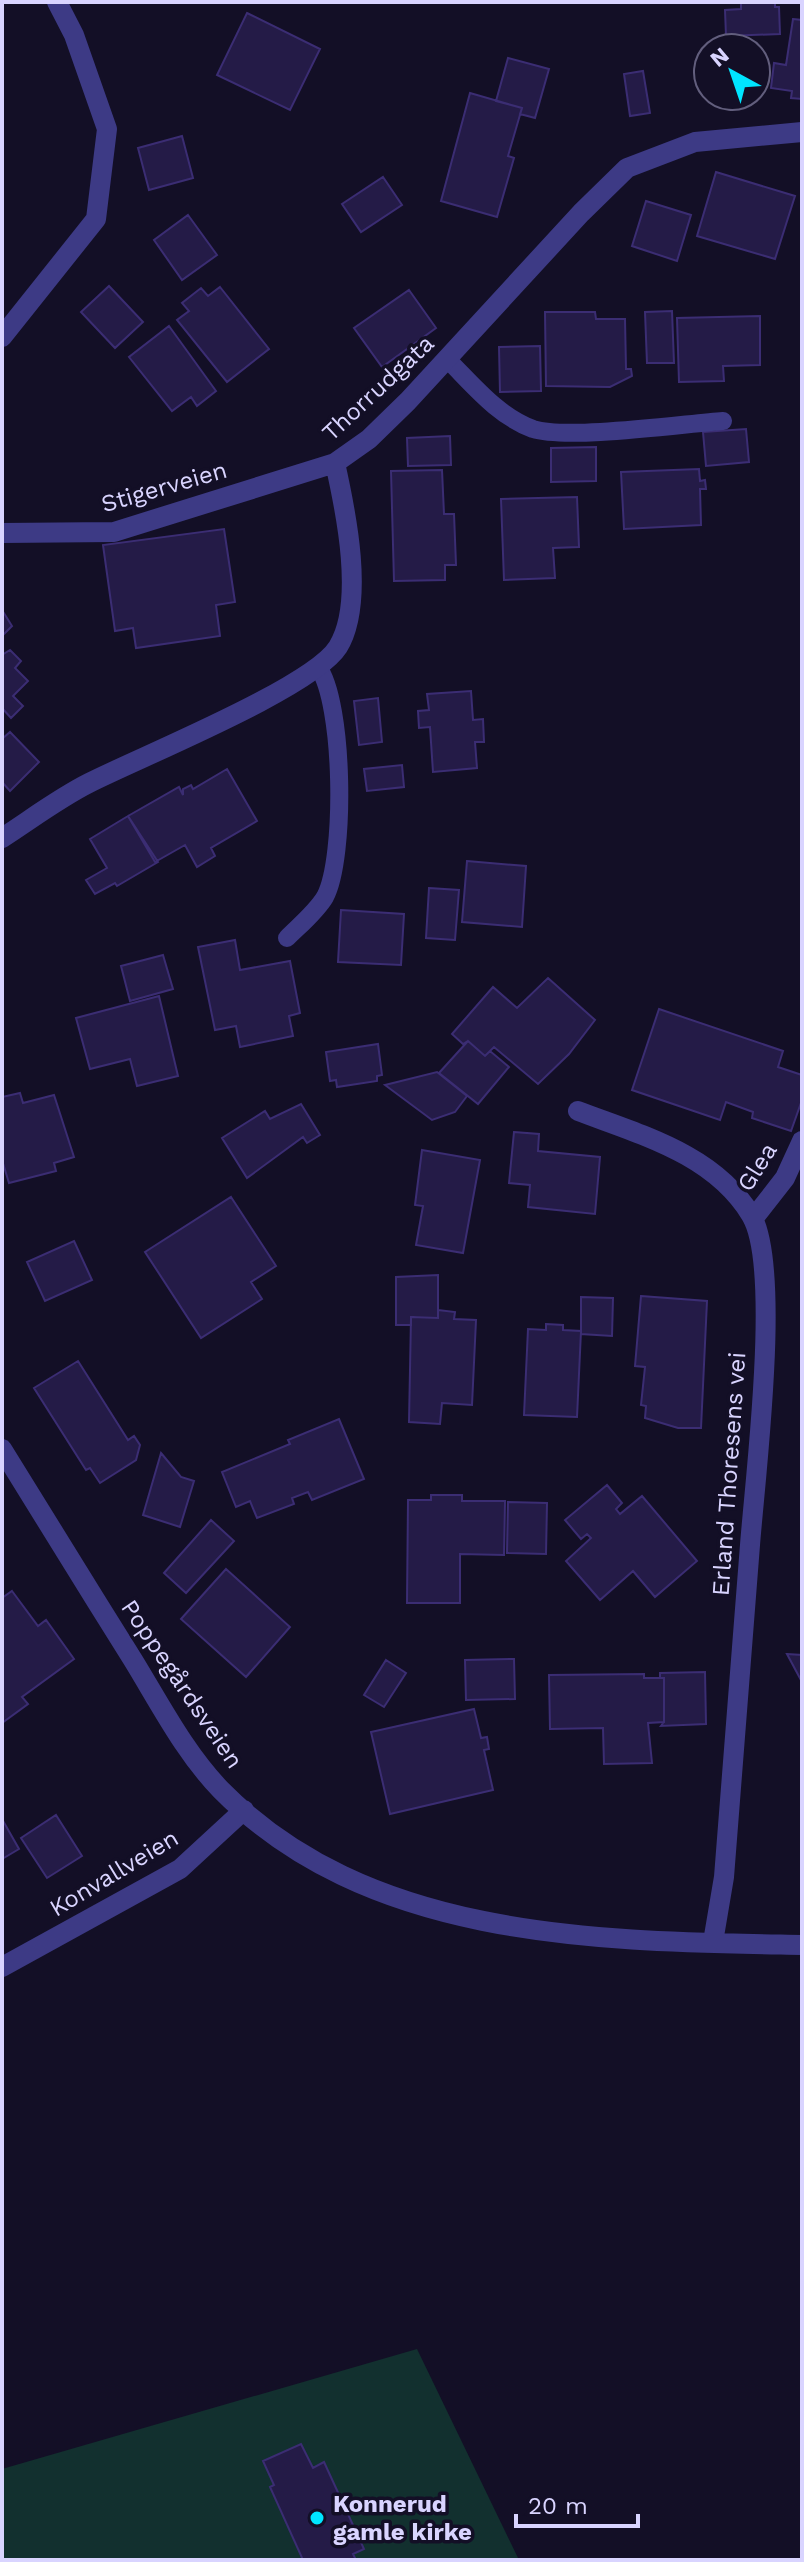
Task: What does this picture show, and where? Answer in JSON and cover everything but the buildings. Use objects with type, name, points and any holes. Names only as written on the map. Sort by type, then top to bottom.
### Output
[{"type":"street","points":[[2,337],[96,219],[107,129],[74,35],[57,2]]},
{"type":"street","name":"Thorrudgata","points":[[2,838],[85,784],[237,712],[318,667],[337,648],[350,618],[352,599],[345,516],[335,463],[369,439],[448,360],[581,213],[627,168],[695,142],[802,132]]},
{"type":"street","name":"Stigerveien","points":[[2,533],[114,532],[335,463]]},
{"type":"street","name":"Erland Thoresens vei","points":[[578,1111],[672,1147],[700,1164],[738,1197],[753,1219],[764,1269],[766,1310],[724,1877],[713,1942]]},
{"type":"street","name":"Glea","points":[[753,1219],[785,1178],[802,1141]]},
{"type":"street","name":"Poppegårdsveien","points":[[2,1449],[192,1754],[244,1810],[326,1868],[413,1905],[549,1931],[802,1945]]},
{"type":"street","name":"Konvallveien","points":[[2,1967],[180,1869],[244,1810]]},
{"type":"lane","points":[[448,360],[497,410],[535,429],[566,432],[723,421]]},
{"type":"lane","points":[[287,938],[326,895],[338,830],[339,772],[331,692],[318,667]]},
{"type":"green space","points":[[417,2349],[519,2560],[2,2560],[2,2469]]},
{"type":"place","name":"Konnerud gamle kirke","points":[[317,2518]]}]
